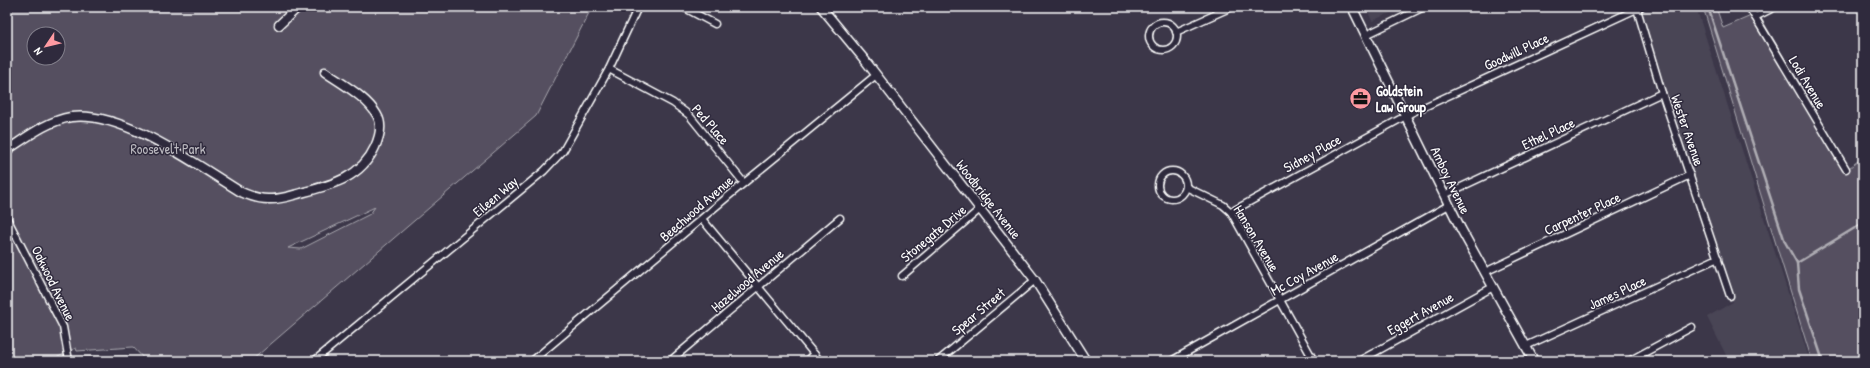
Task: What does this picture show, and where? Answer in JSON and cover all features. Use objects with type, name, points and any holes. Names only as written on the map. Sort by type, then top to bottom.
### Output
[{"type":"street","points":[[279,25],[298,7]]},
{"type":"street","name":"Eileen Way","points":[[314,361],[544,171],[562,151],[609,69],[638,7]]},
{"type":"street","points":[[683,7],[715,24]]},
{"type":"street","name":"Woodbridge Avenue","points":[[821,7],[864,59],[1034,280],[1086,361]]},
{"type":"street","points":[[1176,32],[1232,7]]},
{"type":"street","name":"Amboy Avenue","points":[[1352,7],[1449,205],[1526,346],[1532,361]]},
{"type":"street","points":[[1366,35],[1424,7]]},
{"type":"street","name":"Lodi Avenue","points":[[1749,7],[1846,169]]},
{"type":"street","points":[[1755,16],[1775,7]]},
{"type":"street","name":"Wester Avenue","points":[[1639,8],[1662,93],[1730,296]]},
{"type":"street","name":"Goodwill Place","points":[[1406,116],[1639,8]]},
{"type":"street","points":[[1159,23],[1170,25],[1176,32],[1176,42],[1167,50],[1156,48],[1150,39],[1151,30],[1159,23]]},
{"type":"street","name":"Ped Place","points":[[609,69],[673,103],[689,115],[744,183]]},
{"type":"street","points":[[7,150],[31,134],[57,121],[84,116],[101,119],[131,129],[159,142],[241,192],[254,197],[268,199],[282,198],[325,187],[350,177],[368,161],[379,140],[381,124],[373,109],[326,72]]},
{"type":"street","name":"Beechwood Avenue","points":[[532,361],[744,183],[876,75]]},
{"type":"street","name":"Ethel Place","points":[[1444,194],[1662,93]]},
{"type":"street","name":"Sidney Place","points":[[1231,212],[1406,116]]},
{"type":"street","name":"Hanson Avenue","points":[[1177,172],[1184,178],[1186,187],[1182,195],[1169,199],[1158,190],[1158,180],[1164,173],[1177,172]]},
{"type":"street","name":"Carpenter Place","points":[[1485,272],[1690,175]]},
{"type":"street","name":"Hanson Avenue","points":[[1186,187],[1223,205],[1231,212],[1314,361]]},
{"type":"street","name":"Mc Coy Avenue","points":[[1171,361],[1449,205]]},
{"type":"street","name":"Stonegate Drive","points":[[902,276],[980,209]]},
{"type":"street","name":"Oakwood Avenue","points":[[7,218],[63,327],[69,361]]},
{"type":"street","name":"Hazelwood Avenue","points":[[670,361],[840,218]]},
{"type":"street","points":[[702,219],[757,288],[820,361]]},
{"type":"street","name":"James Place","points":[[1526,346],[1718,258]]},
{"type":"street","name":"Spear Street","points":[[938,361],[1034,280]]},
{"type":"street","name":"Eggert Avenue","points":[[1359,361],[1493,287]]},
{"type":"street","points":[[1629,361],[1692,327]]},
{"type":"street","points":[[806,361],[814,354]]},
{"type":"shaded area","points":[[1366,7],[1403,7],[1372,21]]},
{"type":"shaded area","points":[[1638,7],[1696,7],[1810,361],[1729,361],[1707,317],[1733,302]]},
{"type":"green space","name":"Roosevelt Park","points":[[7,7],[592,7],[536,116],[251,361],[146,361],[133,347],[77,351],[76,348],[50,361],[7,361]],"holes":[[[375,207],[370,214],[301,249],[288,248]]]},
{"type":"green space","points":[[1703,7],[1716,7],[1723,28],[1758,13],[1849,168],[1863,157],[1863,361],[1812,361]]},
{"type":"green space","points":[[127,356],[133,361],[79,361],[79,357]]},
{"type":"waterway","points":[[1708,7],[1785,242],[1797,263],[1799,289],[1823,361]]},
{"type":"waterway","points":[[1797,263],[1863,223]]},
{"type":"place","name":"Goldstein Law Group","points":[[1361,98]]}]
